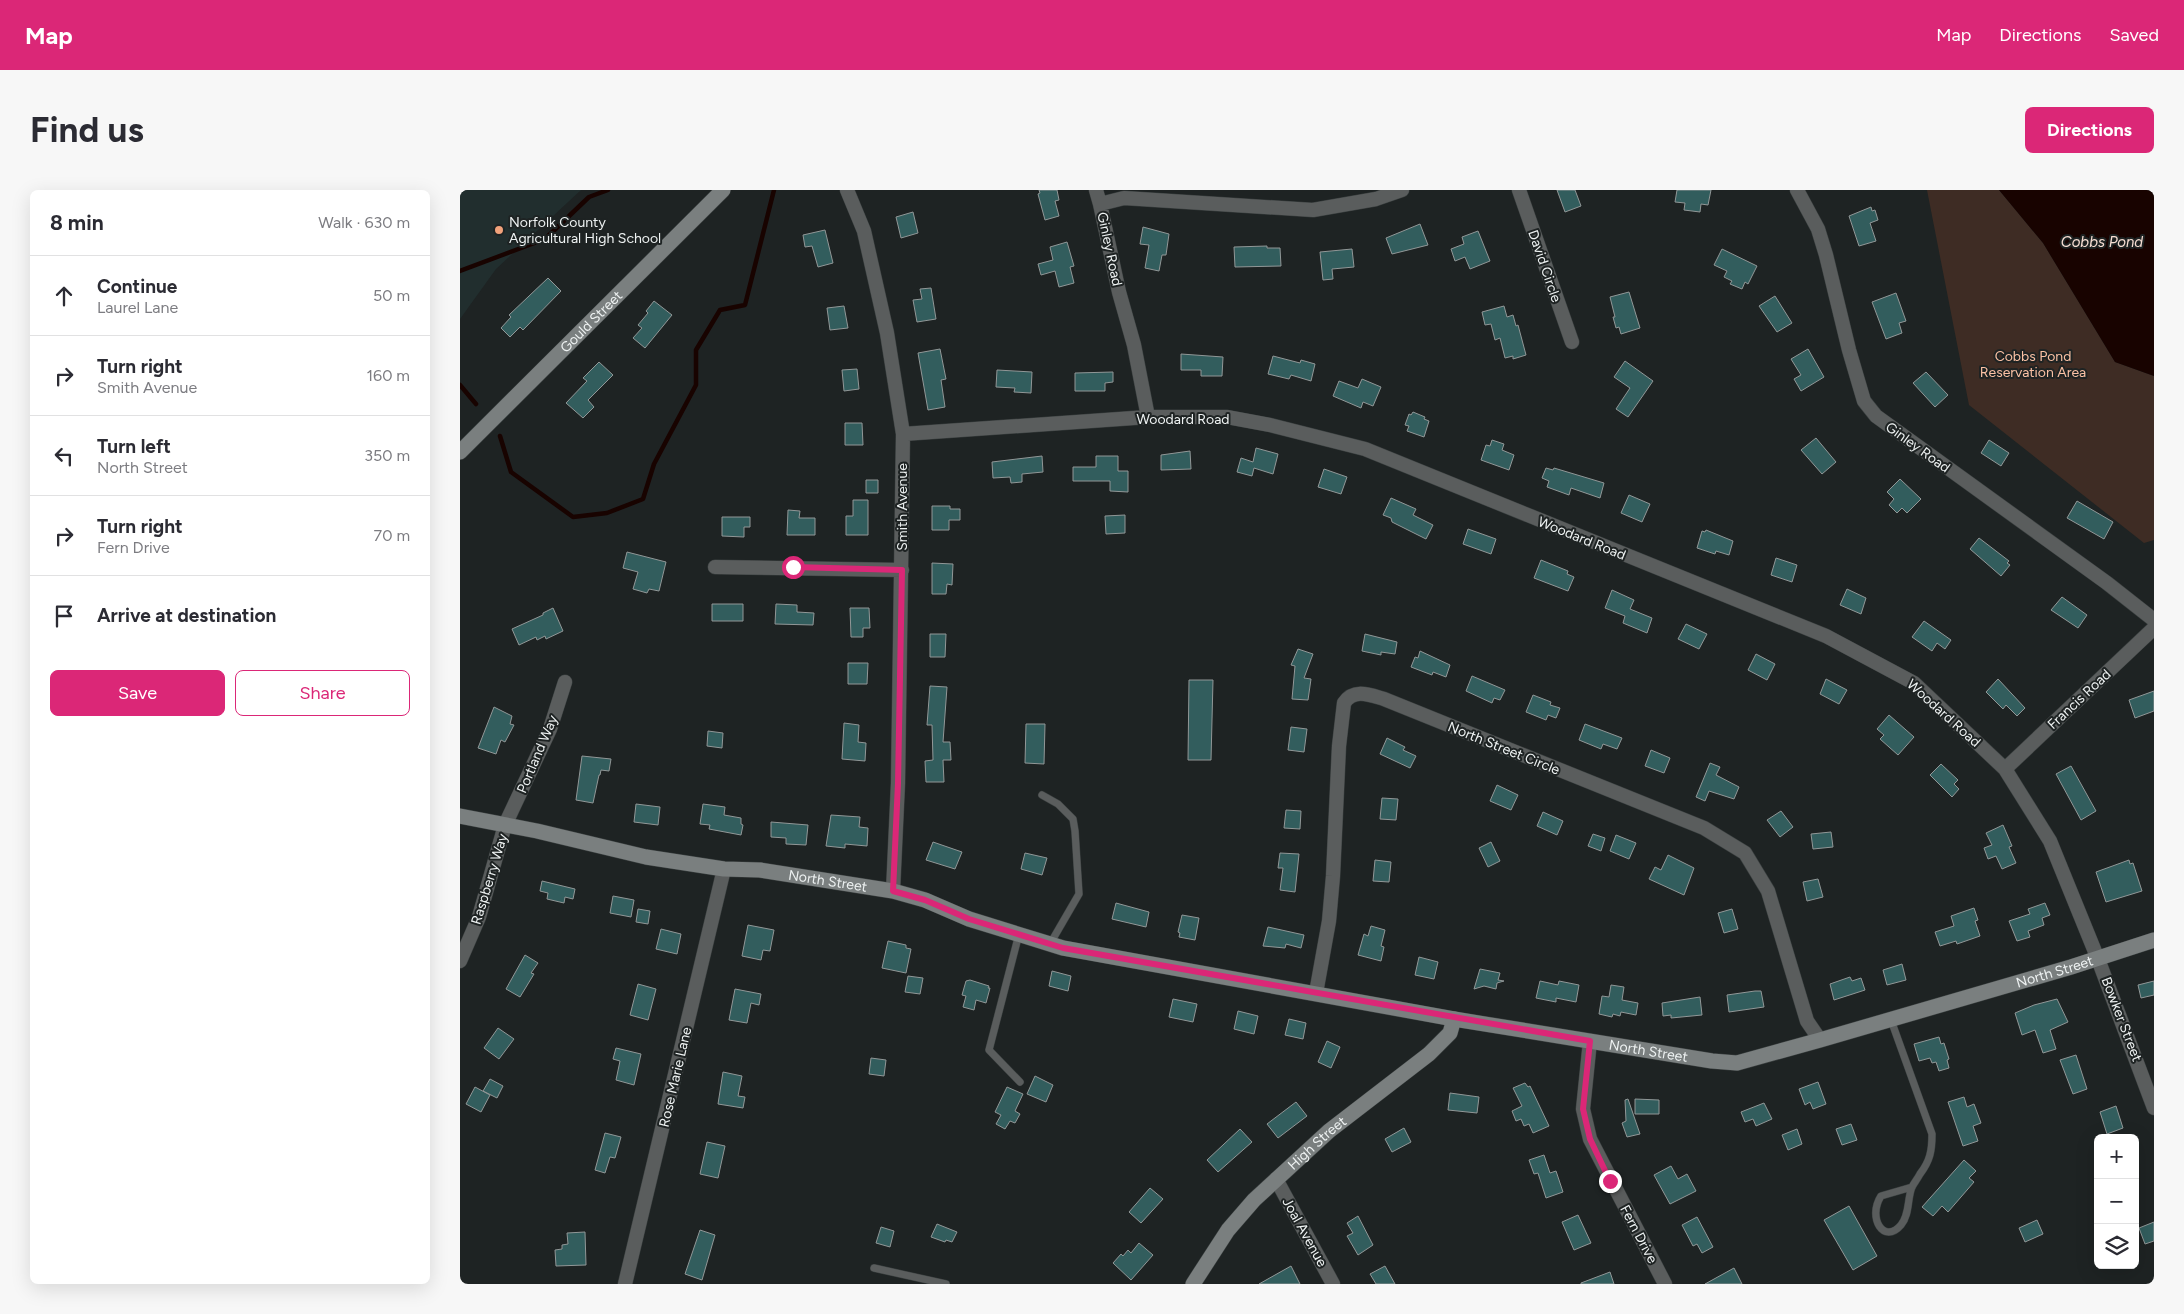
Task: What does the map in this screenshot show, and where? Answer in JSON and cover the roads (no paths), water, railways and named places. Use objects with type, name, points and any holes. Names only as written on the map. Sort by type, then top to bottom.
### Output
[{"type":"street","name":"Gould Street","points":[[460,452],[723,190]]},
{"type":"street","name":"Smith Avenue","points":[[847,190],[866,240],[887,333],[903,434],[898,783],[893,891]]},
{"type":"street","name":"Ginley Road","points":[[1148,417],[1134,345],[1119,292],[1098,197],[1313,210],[1376,199],[1402,190]]},
{"type":"street","name":"David Circle","points":[[1519,190],[1572,342]]},
{"type":"street","name":"Ginley Road","points":[[1797,190],[1818,228],[1864,401],[1876,416],[2107,583],[2154,620]]},
{"type":"street","name":"Woodard Road","points":[[903,434],[1148,417],[1227,417],[1270,425],[1365,449],[1575,535],[1727,594],[1826,636],[1914,682],[2005,769],[2050,842],[2098,959]]},
{"type":"street","points":[[715,567],[902,570]]},
{"type":"street","name":"Francis Road","points":[[2005,769],[2154,628]]},
{"type":"street","name":"Portland Way","points":[[505,824],[550,729],[565,682]]},
{"type":"street","name":"North Street Circle","points":[[1316,993],[1329,921],[1339,746],[1344,703],[1348,697],[1360,693],[1384,699],[1704,828],[1745,853],[1768,891],[1807,1021],[1820,1040]]},
{"type":"street","name":"North Street","points":[[460,816],[505,824],[646,857],[724,869],[760,870],[893,891],[925,900],[969,919],[1049,944],[1454,1019],[1712,1061],[1737,1063],[2098,959],[2154,940]]},
{"type":"street","name":"Raspberry Way","points":[[460,961],[479,917],[505,824]]},
{"type":"street","name":"Rose Marie Lane","points":[[625,1284],[724,869]]},
{"type":"street","name":"Bowker Street","points":[[2098,959],[2154,1108]]},
{"type":"street","name":"High Street","points":[[1193,1284],[1228,1230],[1254,1200],[1328,1131],[1429,1054],[1450,1033],[1454,1019]]},
{"type":"street","name":"Fern Drive","points":[[1590,1041],[1583,1109],[1590,1139],[1665,1284]]},
{"type":"street","name":"Joal Avenue","points":[[1276,1180],[1333,1284]]},
{"type":"lane","points":[[1042,795],[1058,804],[1073,819],[1079,894],[1049,944]]},
{"type":"lane","points":[[1019,934],[989,1050],[1020,1082]]},
{"type":"lane","points":[[1891,1020],[1932,1134],[1932,1150],[1929,1162],[1912,1187],[1907,1214],[1901,1225],[1892,1231],[1885,1231],[1879,1227],[1875,1217],[1876,1203],[1881,1196],[1912,1187]]},
{"type":"lane","points":[[874,1268],[946,1284]]},
{"type":"water","name":"Cobbs Pond","points":[[1999,190],[2154,190],[2154,376],[2115,362],[2043,243]]},
{"type":"waterway","points":[[460,271],[545,239],[589,197],[608,190]]},
{"type":"waterway","points":[[500,436],[511,472],[573,517],[607,513],[643,499],[654,464],[696,385],[696,350],[720,310],[745,305],[774,190]]},
{"type":"waterway","points":[[460,385],[476,404]]},
{"type":"place","name":"Norfolk County Agricultural High School","points":[[499,230]]},
{"type":"park label","name":"Cobbs Pond Reservation Area","points":[[2033,364]]}]
